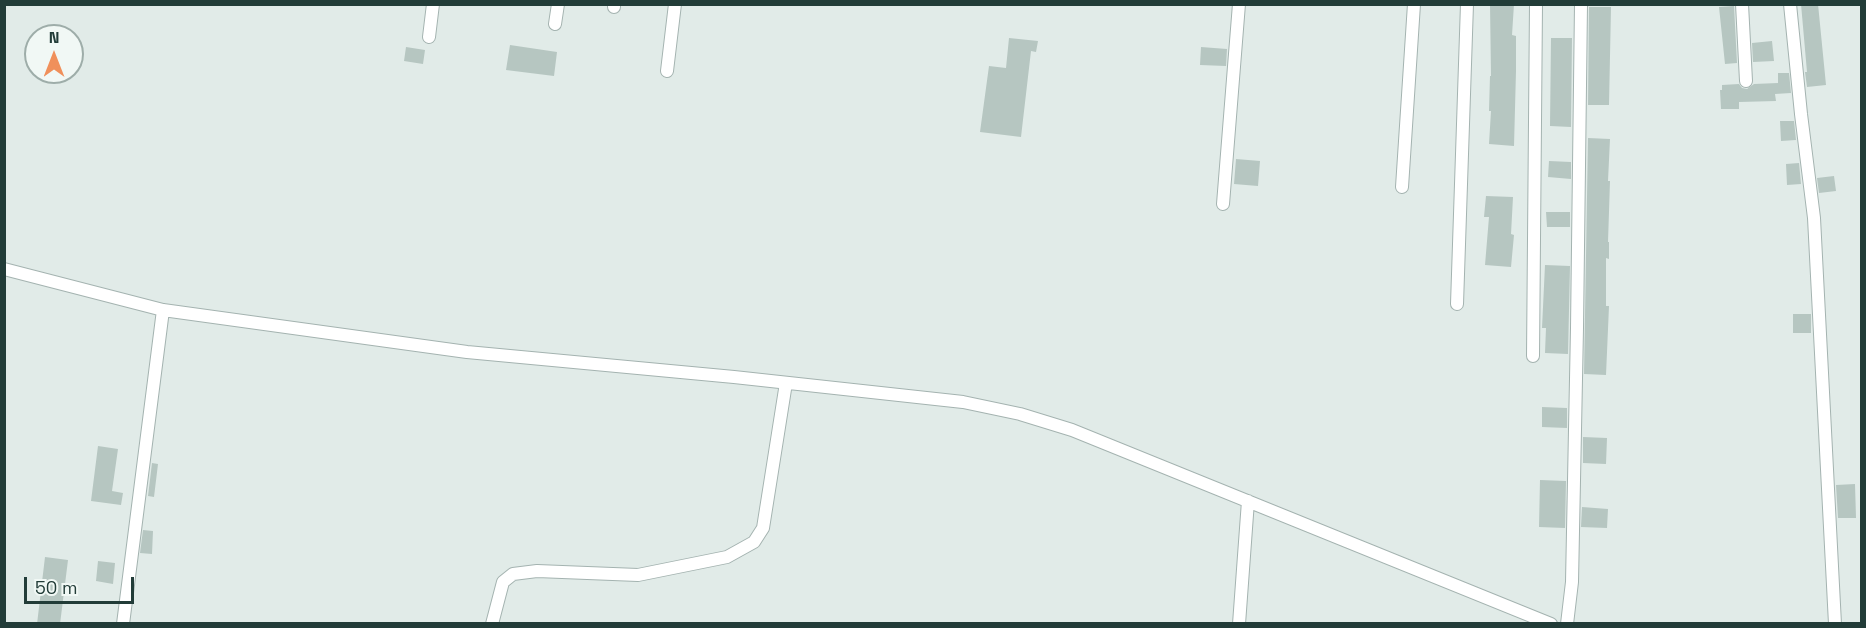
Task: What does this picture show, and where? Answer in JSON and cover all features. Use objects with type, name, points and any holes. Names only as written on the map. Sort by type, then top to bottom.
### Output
[{"type":"street","points":[[429,37],[433,4]]},
{"type":"street","points":[[555,24],[558,4]]},
{"type":"street","points":[[667,71],[675,4]]},
{"type":"street","points":[[1224,204],[1239,4]]},
{"type":"street","points":[[1402,187],[1414,4]]},
{"type":"street","points":[[1457,304],[1467,4]]},
{"type":"street","points":[[1533,356],[1536,4]]},
{"type":"street","points":[[1568,619],[1571,597],[1577,328],[1581,4]]},
{"type":"street","points":[[1742,4],[1746,81]]},
{"type":"street","points":[[1790,4],[1814,218],[1835,624]]},
{"type":"street","points":[[4,269],[164,310],[467,352],[786,382],[963,402],[1020,414],[1072,430],[1551,624]]},
{"type":"street","points":[[123,624],[164,310]]},
{"type":"street","points":[[492,624],[503,582],[513,574],[537,571],[638,575],[728,557],[754,542],[763,528],[786,382]]},
{"type":"street","points":[[1239,624],[1248,501]]},
{"type":"building","points":[[1490,4],[1514,4],[1512,35],[1516,36],[1516,71],[1514,146],[1489,144]]},
{"type":"building","points":[[1801,4],[1818,4],[1826,85],[1807,87]]},
{"type":"building","points":[[1734,6],[1737,63],[1725,64],[1719,7]]},
{"type":"building","points":[[1589,7],[1611,7],[1609,105],[1588,105]]},
{"type":"building","points":[[1009,38],[1038,41],[1036,52],[1031,51],[1021,137],[980,132],[989,66],[1006,68]]},
{"type":"building","points":[[1551,38],[1572,38],[1571,127],[1550,126]]},
{"type":"building","points":[[1772,41],[1774,61],[1753,62],[1752,43]]},
{"type":"building","points":[[510,45],[557,52],[554,76],[506,70]]},
{"type":"building","points":[[406,47],[425,50],[423,64],[404,61]]},
{"type":"building","points":[[1201,47],[1227,49],[1226,66],[1200,65]]},
{"type":"building","points":[[1778,73],[1789,73],[1791,93],[1775,94],[1776,101],[1739,102],[1739,109],[1721,109],[1722,85],[1739,84],[1742,88],[1747,89],[1754,84],[1778,83]]},
{"type":"building","points":[[1780,121],[1794,121],[1796,140],[1781,141]]},
{"type":"building","points":[[1588,138],[1610,139],[1609,259],[1606,258],[1606,306],[1609,306],[1606,375],[1584,374]]},
{"type":"building","points":[[1236,159],[1260,161],[1258,186],[1234,184]]},
{"type":"building","points":[[1549,161],[1571,162],[1571,179],[1548,177]]},
{"type":"building","points":[[1799,163],[1801,184],[1787,185],[1786,164]]},
{"type":"building","points":[[1834,176],[1836,191],[1819,193],[1817,178]]},
{"type":"building","points":[[1486,196],[1513,197],[1511,234],[1514,235],[1511,267],[1485,265],[1489,217],[1484,217]]},
{"type":"building","points":[[1546,212],[1570,212],[1570,227],[1547,227]]},
{"type":"building","points":[[1545,265],[1570,266],[1568,354],[1545,353],[1546,328],[1542,328]]},
{"type":"building","points":[[1793,314],[1811,314],[1811,333],[1793,333]]},
{"type":"building","points":[[1542,407],[1567,408],[1567,428],[1542,427]]},
{"type":"building","points":[[1583,437],[1607,438],[1606,464],[1583,463]]},
{"type":"building","points":[[98,446],[118,449],[112,491],[123,493],[121,505],[91,501]]},
{"type":"building","points":[[152,463],[158,464],[154,497],[148,496]]},
{"type":"building","points":[[1540,480],[1566,481],[1565,528],[1539,527]]},
{"type":"building","points":[[1855,484],[1856,518],[1838,518],[1836,485]]},
{"type":"building","points":[[1582,507],[1608,509],[1607,528],[1581,527]]},
{"type":"building","points":[[143,530],[153,531],[152,554],[140,553]]},
{"type":"building","points":[[45,557],[68,560],[60,624],[37,624]]},
{"type":"building","points":[[98,561],[115,563],[113,584],[96,581]]}]
